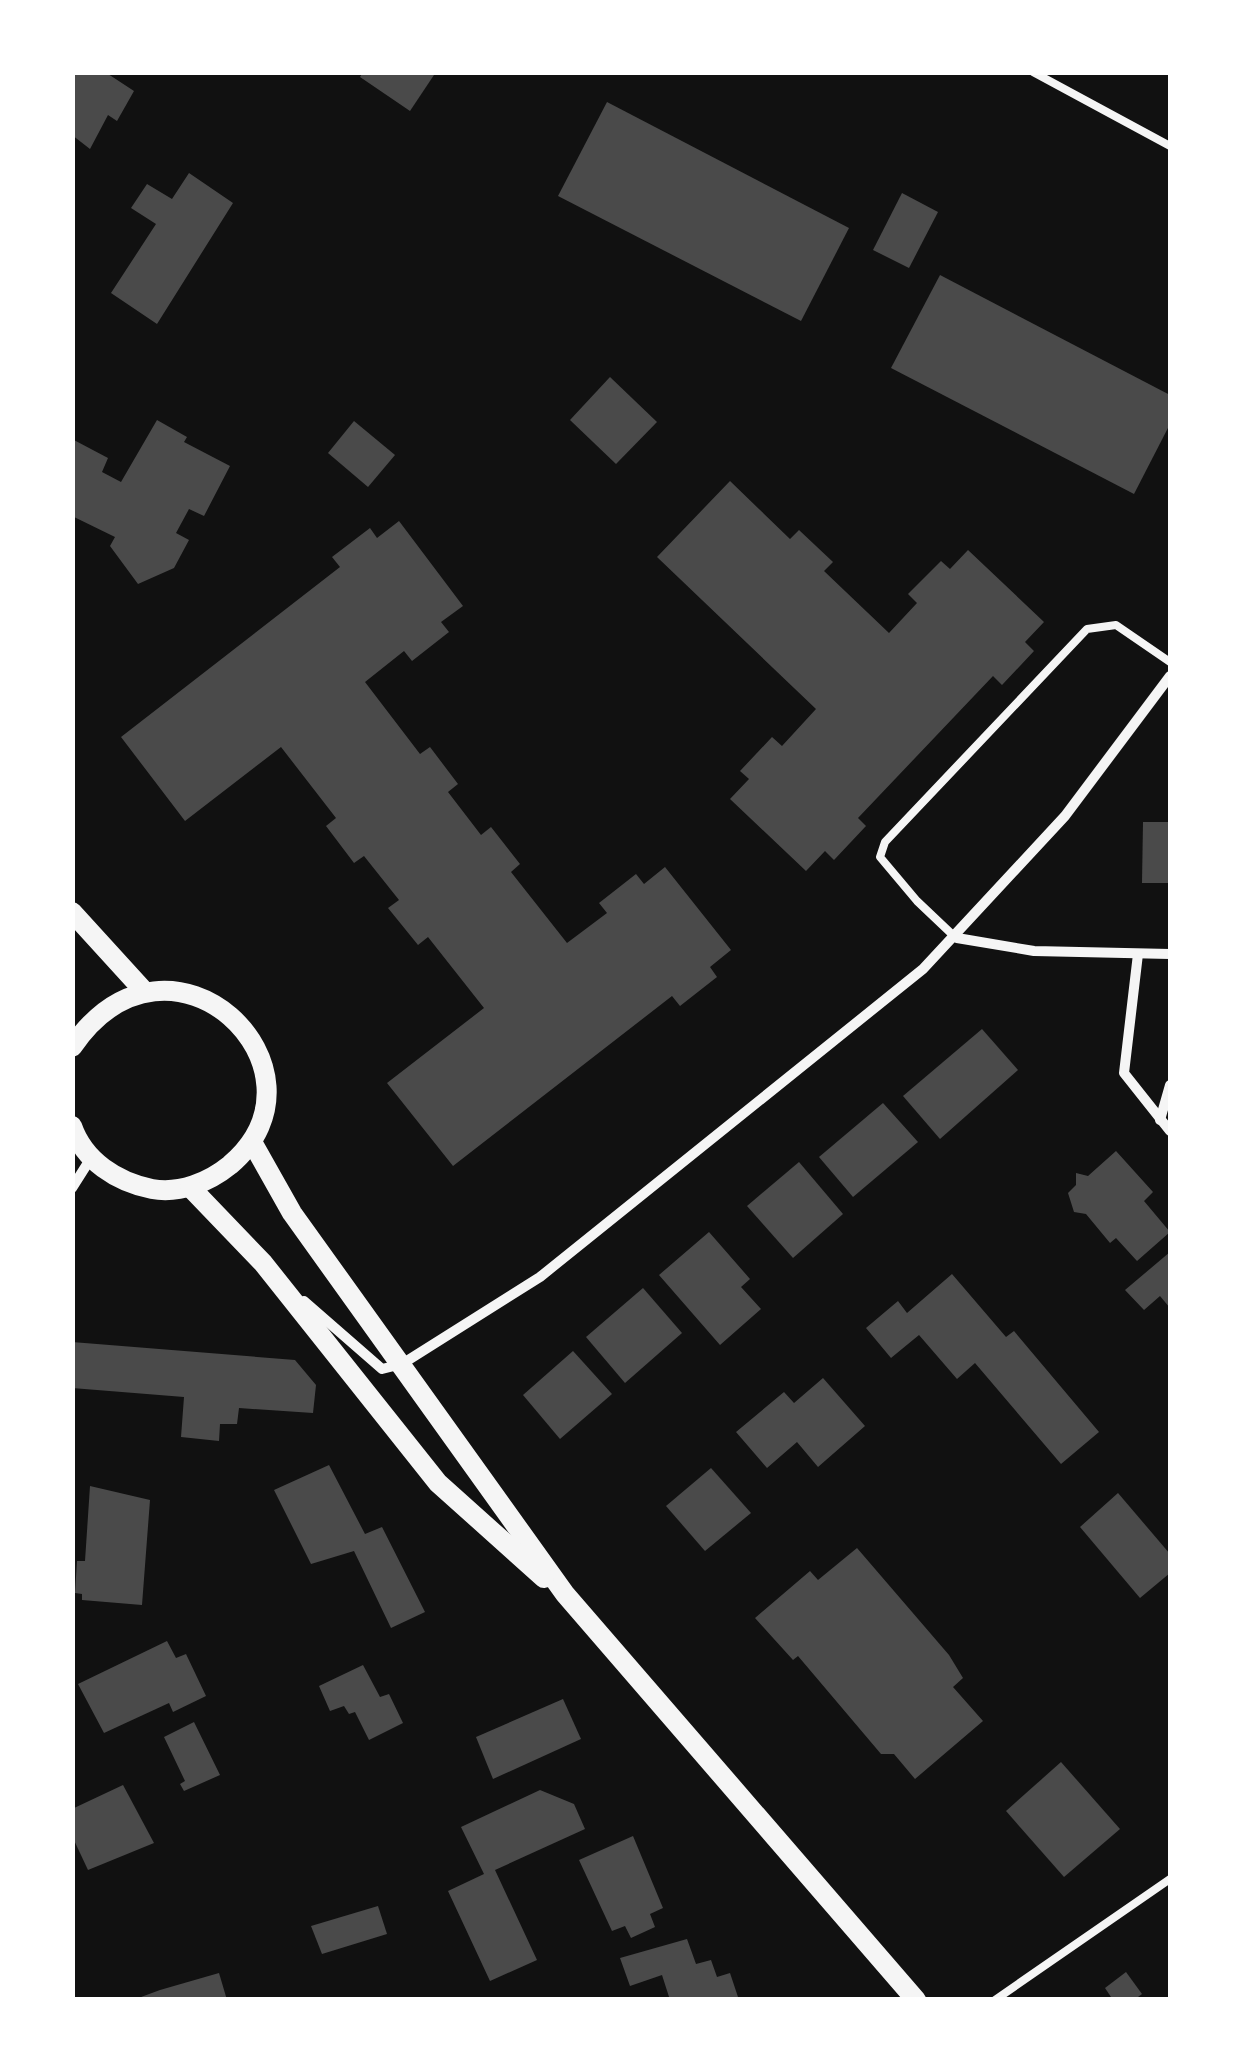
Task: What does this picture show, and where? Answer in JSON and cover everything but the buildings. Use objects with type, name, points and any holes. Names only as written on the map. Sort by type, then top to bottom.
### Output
[{"type":"main road","points":[[72,912],[144,991]]},
{"type":"main road","points":[[72,1126],[92,1158],[124,1182],[157,1190],[190,1187],[218,1175],[252,1142],[262,1122],[265,1099],[264,1068],[252,1038],[232,1014],[206,997],[176,990],[144,991],[119,1000],[96,1017],[73,1046]]},
{"type":"main road","points":[[252,1142],[292,1213],[566,1594],[916,2000]]},
{"type":"main road","points":[[190,1187],[263,1262],[438,1483],[566,1594]]},
{"type":"street","points":[[263,1262],[373,1365],[382,1368],[402,1364],[540,1276],[860,1023],[957,938],[1065,816],[1170,676]]},
{"type":"street","points":[[957,938],[1034,951],[1170,954]]},
{"type":"street","points":[[1138,954],[1124,1073],[1170,1131]]},
{"type":"street","points":[[1160,1120],[1170,1086]]},
{"type":"street","points":[[72,1188],[92,1158]]},
{"type":"lane","points":[[1033,72],[1170,146]]},
{"type":"lane","points":[[957,938],[890,872],[880,857],[886,842],[1087,629],[1116,625],[1170,662]]},
{"type":"lane","points":[[996,2000],[1170,1879]]}]
